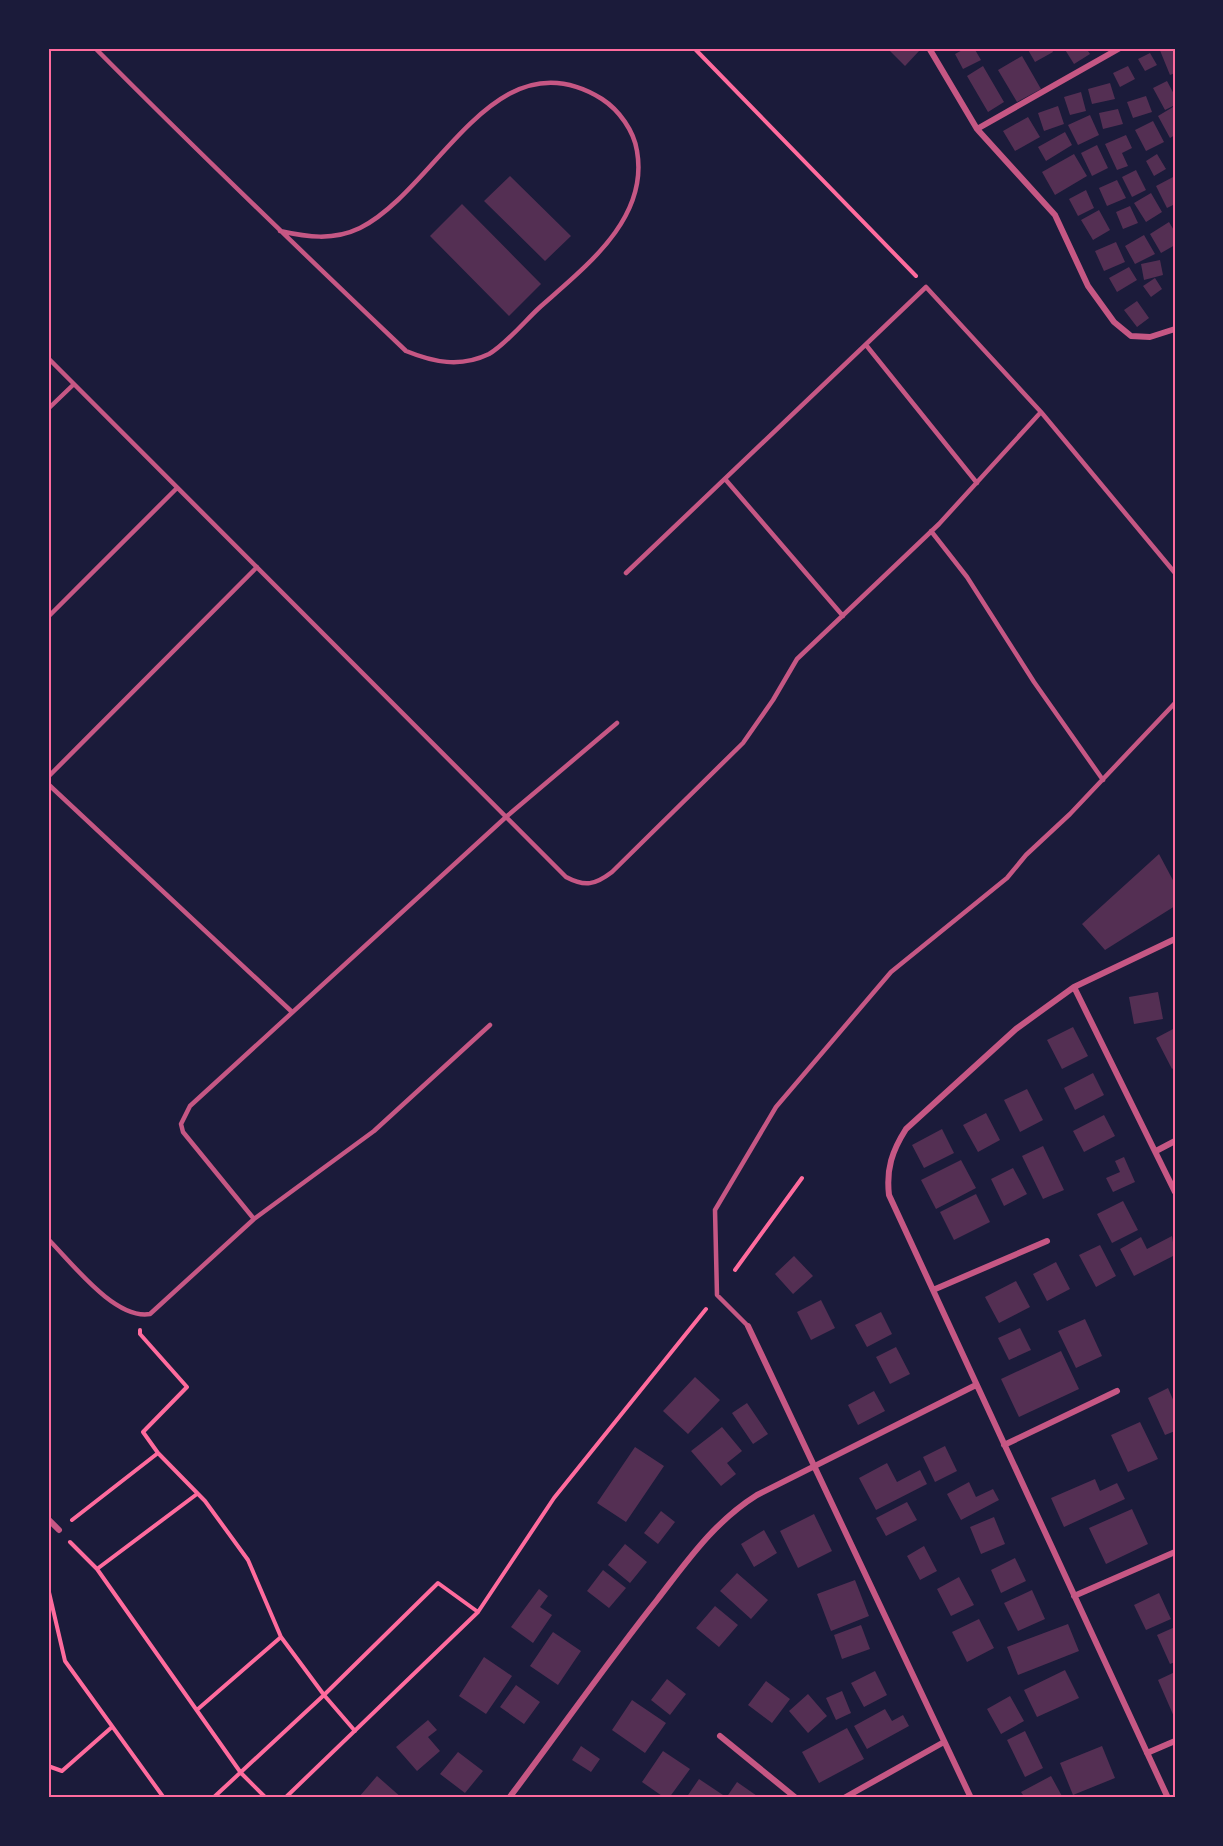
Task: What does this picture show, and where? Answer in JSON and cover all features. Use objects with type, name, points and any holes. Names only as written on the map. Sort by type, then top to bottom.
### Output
[{"type":"street","points":[[929,48],[977,129],[1055,214],[1088,286],[1113,322],[1131,336],[1150,337],[1175,329]]},
{"type":"street","points":[[977,129],[1120,48]]},
{"type":"street","points":[[1168,1798],[889,1195],[888,1168],[894,1148],[906,1129],[1016,1029],[1074,987],[1175,939]]},
{"type":"street","points":[[1074,987],[1175,1192]]},
{"type":"street","points":[[1156,1150],[1175,1141]]},
{"type":"street","points":[[933,1290],[1047,1241]]},
{"type":"street","points":[[748,1326],[971,1798]]},
{"type":"street","points":[[509,1798],[623,1642],[711,1531],[733,1510],[757,1495],[976,1385]]},
{"type":"street","points":[[1004,1445],[1117,1391]]},
{"type":"street","points":[[48,1519],[59,1530]]},
{"type":"street","points":[[1074,1596],[1175,1552]]},
{"type":"street","points":[[720,1736],[796,1798]]},
{"type":"street","points":[[1147,1753],[1175,1740]]},
{"type":"street","points":[[844,1798],[944,1742]]},
{"type":"lane","points":[[95,48],[280,231],[406,351],[432,362],[463,362],[490,354],[590,263],[617,230],[633,203],[640,170],[636,142],[625,122],[604,100],[580,88],[548,82],[517,88],[488,106],[389,207],[360,228],[334,236],[312,238],[280,231]]},
{"type":"lane","points":[[626,573],[926,287],[1041,412],[1175,573]]},
{"type":"lane","points":[[866,345],[977,483]]},
{"type":"lane","points":[[48,358],[566,877],[579,884],[597,884],[612,872],[743,743],[773,700],[797,658],[932,531],[1041,412]]},
{"type":"lane","points":[[48,409],[74,384]]},
{"type":"lane","points":[[725,479],[843,616]]},
{"type":"lane","points":[[48,617],[177,488]]},
{"type":"lane","points":[[932,531],[967,577],[1034,682],[1103,780]]},
{"type":"lane","points":[[48,777],[256,567]]},
{"type":"lane","points":[[748,1326],[717,1295],[715,1210],[776,1107],[891,972],[1007,878],[1026,855],[1103,780],[1175,702]]},
{"type":"lane","points":[[254,1218],[188,1140],[181,1124],[190,1106],[291,1011],[506,817],[617,723]]},
{"type":"lane","points":[[48,784],[291,1011]]},
{"type":"lane","points":[[48,1239],[111,1302],[138,1316],[150,1314],[254,1218],[374,1131],[490,1024]]},
{"type":"path","points":[[694,48],[926,287]]},
{"type":"path","points":[[285,1798],[478,1612],[554,1498],[717,1295],[802,1178]]},
{"type":"path","points":[[138,1316],[140,1334],[188,1387],[142,1432],[158,1453],[205,1501],[248,1560],[281,1637],[324,1695],[355,1731]]},
{"type":"path","points":[[158,1453],[59,1530],[97,1569],[241,1773],[266,1798]]},
{"type":"path","points":[[97,1569],[197,1494]]},
{"type":"path","points":[[213,1798],[324,1695],[438,1582],[478,1612]]},
{"type":"path","points":[[48,1588],[65,1661],[164,1798]]},
{"type":"path","points":[[198,1709],[281,1637]]},
{"type":"path","points":[[48,1766],[62,1771],[112,1727]]},
{"type":"building","points":[[887,48],[918,48],[920,50],[905,66]]},
{"type":"building","points":[[966,48],[974,48],[981,60],[963,69],[955,54]]},
{"type":"building","points":[[1027,48],[1051,48],[1053,52],[1035,62]]},
{"type":"building","points":[[1064,48],[1086,48],[1090,54],[1074,64]]},
{"type":"building","points":[[1159,48],[1175,48],[1175,73],[1170,75]]},
{"type":"building","points":[[1150,53],[1157,65],[1145,71],[1138,59]]},
{"type":"building","points":[[1022,56],[1041,89],[1017,102],[998,70]]},
{"type":"building","points":[[983,66],[1004,102],[988,112],[967,76]]},
{"type":"building","points":[[1128,66],[1135,79],[1120,87],[1113,73]]},
{"type":"building","points":[[1167,81],[1175,96],[1175,105],[1165,110],[1153,88]]},
{"type":"building","points":[[1110,83],[1115,99],[1092,104],[1088,89]]},
{"type":"building","points":[[1081,92],[1086,111],[1070,115],[1064,97]]},
{"type":"building","points":[[1146,96],[1152,112],[1133,118],[1127,102]]},
{"type":"building","points":[[1058,106],[1064,124],[1044,131],[1038,113]]},
{"type":"building","points":[[1173,107],[1175,135],[1170,138],[1158,116]]},
{"type":"building","points":[[1118,109],[1123,124],[1103,129],[1099,113]]},
{"type":"building","points":[[1090,115],[1099,135],[1078,145],[1068,125]]},
{"type":"building","points":[[1028,117],[1040,137],[1015,151],[1003,131]]},
{"type":"building","points":[[1153,121],[1164,142],[1146,151],[1135,130]]},
{"type":"building","points":[[1065,132],[1072,145],[1046,161],[1038,147]]},
{"type":"building","points":[[1126,135],[1132,148],[1122,153],[1128,166],[1117,170],[1105,144]]},
{"type":"building","points":[[1097,145],[1108,168],[1092,176],[1081,153]]},
{"type":"building","points":[[1074,154],[1087,176],[1055,195],[1042,172]]},
{"type":"building","points":[[1157,154],[1166,169],[1154,176],[1146,161]]},
{"type":"building","points":[[1136,170],[1146,190],[1132,197],[1122,177]]},
{"type":"building","points":[[510,176],[571,236],[545,261],[484,201]]},
{"type":"building","points":[[1175,176],[1175,204],[1167,208],[1156,186]]},
{"type":"building","points":[[1117,180],[1126,198],[1107,206],[1099,188]]},
{"type":"building","points":[[1086,190],[1094,208],[1078,216],[1069,199]]},
{"type":"building","points":[[1151,193],[1162,212],[1146,222],[1134,203]]},
{"type":"building","points":[[462,204],[541,284],[509,316],[430,236]]},
{"type":"building","points":[[1130,206],[1138,223],[1123,229],[1116,212]]},
{"type":"building","points":[[1099,210],[1110,230],[1093,240],[1081,220]]},
{"type":"building","points":[[1169,222],[1175,232],[1175,245],[1161,253],[1150,234]]},
{"type":"building","points":[[1144,235],[1155,254],[1135,264],[1125,246]]},
{"type":"building","points":[[1116,242],[1125,262],[1104,271],[1095,251]]},
{"type":"building","points":[[1160,260],[1163,275],[1144,280],[1141,264]]},
{"type":"building","points":[[1129,267],[1137,280],[1117,292],[1109,278]]},
{"type":"building","points":[[1155,278],[1162,289],[1151,297],[1143,286]]},
{"type":"building","points":[[1137,301],[1149,318],[1137,327],[1124,310]]},
{"type":"building","points":[[1159,854],[1175,884],[1175,906],[1105,950],[1082,924]]},
{"type":"building","points":[[1158,992],[1163,1019],[1134,1024],[1129,997]]},
{"type":"building","points":[[1073,1027],[1088,1056],[1062,1069],[1047,1040]]},
{"type":"building","points":[[1175,1028],[1175,1067],[1172,1069],[1156,1038]]},
{"type":"building","points":[[1093,1073],[1104,1095],[1075,1110],[1064,1088]]},
{"type":"building","points":[[1027,1089],[1043,1120],[1020,1132],[1004,1100]]},
{"type":"building","points":[[986,1113],[1000,1140],[978,1152],[963,1125]]},
{"type":"building","points":[[1104,1115],[1115,1136],[1084,1152],[1073,1131]]},
{"type":"building","points":[[942,1129],[954,1153],[924,1168],[912,1145]]},
{"type":"building","points":[[1043,1146],[1064,1190],[1043,1199],[1022,1156]]},
{"type":"building","points":[[1124,1157],[1135,1182],[1113,1192],[1106,1178],[1120,1172],[1115,1161]]},
{"type":"building","points":[[961,1160],[976,1188],[936,1209],[921,1180]]},
{"type":"building","points":[[1013,1168],[1027,1194],[1004,1206],[991,1179]]},
{"type":"building","points":[[976,1194],[990,1222],[954,1240],[940,1212]]},
{"type":"building","points":[[1123,1201],[1138,1230],[1112,1243],[1097,1214]]},
{"type":"building","points":[[1172,1236],[1175,1255],[1134,1276],[1120,1249],[1141,1237],[1147,1249]]},
{"type":"building","points":[[1100,1245],[1116,1276],[1096,1287],[1079,1255]]},
{"type":"building","points":[[794,1256],[813,1276],[793,1294],[775,1274]]},
{"type":"building","points":[[1056,1262],[1070,1289],[1047,1301],[1033,1274]]},
{"type":"building","points":[[1016,1281],[1030,1307],[999,1323],[985,1297]]},
{"type":"building","points":[[821,1300],[835,1328],[811,1340],[797,1312]]},
{"type":"building","points":[[881,1312],[892,1334],[867,1347],[855,1325]]},
{"type":"building","points":[[1085,1319],[1102,1356],[1076,1368],[1058,1331]]},
{"type":"building","points":[[1020,1328],[1031,1350],[1009,1360],[998,1338]]},
{"type":"building","points":[[896,1347],[910,1374],[890,1384],[876,1357]]},
{"type":"building","points":[[1061,1351],[1079,1389],[1019,1417],[1001,1379]]},
{"type":"building","points":[[695,1377],[720,1400],[688,1434],[663,1411]]},
{"type":"building","points":[[1168,1388],[1175,1404],[1175,1431],[1165,1435],[1148,1398]]},
{"type":"building","points":[[874,1391],[885,1411],[858,1425],[848,1405]]},
{"type":"building","points":[[747,1403],[768,1434],[753,1444],[732,1413]]},
{"type":"building","points":[[1140,1422],[1158,1459],[1128,1472],[1111,1435]]},
{"type":"building","points":[[722,1427],[742,1451],[727,1463],[736,1474],[721,1486],[691,1451]]},
{"type":"building","points":[[945,1446],[957,1471],[935,1482],[923,1457]]},
{"type":"building","points":[[635,1447],[664,1466],[626,1522],[597,1503]]},
{"type":"building","points":[[887,1463],[897,1482],[920,1470],[927,1484],[876,1510],[859,1478]]},
{"type":"building","points":[[1095,1479],[1100,1491],[1117,1483],[1125,1499],[1064,1527],[1051,1498]]},
{"type":"building","points":[[969,1482],[976,1497],[993,1489],[999,1500],[961,1520],[947,1494]]},
{"type":"building","points":[[907,1502],[917,1520],[886,1536],[876,1518]]},
{"type":"building","points":[[1132,1509],[1148,1544],[1106,1564],[1089,1528]]},
{"type":"building","points":[[661,1511],[675,1522],[658,1544],[644,1533]]},
{"type":"building","points":[[814,1514],[832,1551],[798,1568],[780,1531]]},
{"type":"building","points":[[994,1517],[1005,1544],[981,1554],[970,1527]]},
{"type":"building","points":[[764,1530],[777,1553],[754,1567],[741,1544]]},
{"type":"building","points":[[625,1544],[647,1562],[630,1583],[608,1565]]},
{"type":"building","points":[[924,1546],[937,1571],[920,1580],[907,1556]]},
{"type":"building","points":[[1015,1558],[1026,1581],[1001,1593],[991,1570]]},
{"type":"building","points":[[603,1570],[626,1588],[609,1608],[587,1591]]},
{"type":"building","points":[[737,1573],[768,1600],[751,1619],[720,1591]]},
{"type":"building","points":[[959,1577],[974,1605],[951,1616],[937,1589]]},
{"type":"building","points":[[855,1580],[869,1616],[831,1631],[817,1594]]},
{"type":"building","points":[[539,1589],[548,1596],[540,1607],[552,1615],[533,1643],[511,1627]]},
{"type":"building","points":[[1032,1590],[1045,1619],[1018,1631],[1004,1603]]},
{"type":"building","points":[[1159,1593],[1171,1619],[1146,1630],[1134,1605]]},
{"type":"building","points":[[715,1606],[738,1625],[719,1647],[696,1628]]},
{"type":"building","points":[[979,1619],[994,1648],[967,1662],[952,1632]]},
{"type":"building","points":[[1068,1624],[1079,1651],[1018,1675],[1007,1647]]},
{"type":"building","points":[[861,1625],[870,1649],[842,1659],[834,1635]]},
{"type":"building","points":[[1175,1627],[1175,1662],[1170,1664],[1157,1635]]},
{"type":"building","points":[[553,1632],[581,1651],[558,1685],[530,1666]]},
{"type":"building","points":[[484,1657],[512,1676],[486,1714],[459,1696]]},
{"type":"building","points":[[1065,1670],[1079,1698],[1037,1717],[1024,1690]]},
{"type":"building","points":[[875,1671],[887,1695],[864,1707],[851,1683]]},
{"type":"building","points":[[1175,1672],[1175,1719],[1158,1680]]},
{"type":"building","points":[[667,1679],[686,1694],[670,1715],[651,1700]]},
{"type":"building","points":[[766,1681],[790,1699],[772,1723],[748,1705]]},
{"type":"building","points":[[516,1685],[540,1702],[524,1724],[500,1707]]},
{"type":"building","points":[[842,1691],[851,1713],[836,1720],[826,1698]]},
{"type":"building","points":[[808,1694],[827,1716],[808,1733],[789,1711]]},
{"type":"building","points":[[1010,1696],[1024,1721],[1001,1734],[987,1709]]},
{"type":"building","points":[[632,1700],[666,1723],[645,1753],[612,1730]]},
{"type":"building","points":[[885,1709],[892,1721],[903,1715],[909,1726],[867,1749],[854,1726]]},
{"type":"building","points":[[428,1720],[437,1730],[428,1737],[440,1751],[417,1771],[396,1747]]},
{"type":"building","points":[[847,1728],[864,1759],[819,1783],[802,1752]]},
{"type":"building","points":[[1025,1731],[1043,1768],[1025,1777],[1007,1740]]},
{"type":"building","points":[[581,1746],[600,1759],[591,1772],[572,1760]]},
{"type":"building","points":[[1102,1746],[1115,1778],[1073,1795],[1060,1763]]},
{"type":"building","points":[[663,1751],[690,1769],[669,1798],[665,1798],[642,1782]]},
{"type":"building","points":[[458,1752],[483,1771],[465,1793],[440,1774]]},
{"type":"building","points":[[377,1776],[402,1798],[359,1797]]},
{"type":"building","points":[[1051,1776],[1063,1798],[1025,1798],[1021,1792]]},
{"type":"building","points":[[699,1779],[723,1795],[720,1798],[686,1798]]},
{"type":"building","points":[[737,1782],[760,1798],[726,1798]]}]
